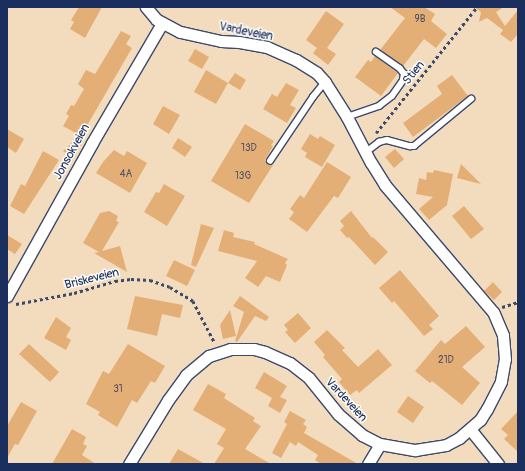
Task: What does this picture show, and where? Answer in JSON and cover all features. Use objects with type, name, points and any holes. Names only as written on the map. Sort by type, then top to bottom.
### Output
[{"type":"street","name":"Vardeveien","points":[[129,464],[147,432],[175,389],[197,365],[219,352],[230,349],[254,349],[266,352],[290,363],[309,378],[346,422],[362,435],[380,444],[415,450],[446,445],[459,438],[470,429],[487,409],[500,381],[505,359],[503,335],[496,317],[486,303],[386,185],[364,151],[347,117],[325,82],[316,73],[296,60],[267,48],[239,42],[221,41],[180,32],[156,19],[146,7]]},
{"type":"street","name":"Jonsokveien","points":[[9,299],[92,143],[162,23]]},
{"type":"street","points":[[470,429],[498,464]]},
{"type":"street","points":[[368,464],[380,444]]},
{"type":"lane","points":[[347,117],[379,106],[392,96],[403,80],[404,74],[400,69],[376,52]]},
{"type":"lane","points":[[270,161],[313,97],[325,82]]},
{"type":"lane","points":[[364,151],[386,140],[414,146],[471,99]]},
{"type":"path","name":"Stien","points":[[364,151],[477,7]]},
{"type":"path","name":"Briskeveien","points":[[9,299],[16,304],[26,303],[74,294],[116,281],[131,279],[150,280],[170,287],[193,301],[219,352]]},
{"type":"building","points":[[79,7],[102,7],[85,38],[70,29],[74,22],[71,20]]},
{"type":"building","points":[[390,7],[424,7],[435,14],[431,21],[447,34],[436,48],[424,39],[403,66],[380,50],[405,18]]},
{"type":"building","points":[[474,7],[504,7],[496,12],[505,26],[518,10],[518,34],[511,42],[500,34],[503,30],[487,18],[479,22],[481,12]]},
{"type":"building","points":[[326,11],[344,24],[327,48],[336,54],[328,65],[313,53],[317,48],[306,40]]},
{"type":"building","points":[[121,31],[131,36],[126,44],[132,48],[81,136],[63,126],[69,116],[66,114],[71,105],[74,106],[84,89],[78,84],[86,70],[95,74]]},
{"type":"building","points":[[195,49],[209,57],[202,69],[188,61]]},
{"type":"building","points":[[375,56],[398,73],[381,96],[355,77],[368,60],[371,62]]},
{"type":"building","points":[[206,70],[228,83],[216,104],[194,92]]},
{"type":"building","points":[[235,73],[246,80],[240,90],[228,83]]},
{"type":"building","points":[[452,75],[468,96],[413,137],[403,123],[442,94],[437,86]]},
{"type":"building","points":[[286,83],[299,90],[290,105],[296,108],[287,123],[263,109],[272,94],[277,97]]},
{"type":"building","points":[[163,106],[180,115],[169,134],[153,124]]},
{"type":"building","points":[[245,124],[274,141],[271,145],[273,146],[265,160],[268,165],[273,165],[249,203],[211,181]]},
{"type":"building","points":[[7,129],[24,139],[16,153],[7,147]]},
{"type":"building","points":[[310,134],[318,139],[320,136],[335,145],[322,167],[305,157],[307,153],[301,149]]},
{"type":"building","points":[[178,138],[192,147],[185,157],[172,148]]},
{"type":"building","points":[[74,141],[81,145],[74,158],[63,151]]},
{"type":"building","points":[[395,149],[404,159],[394,168],[385,157]]},
{"type":"building","points":[[114,150],[124,156],[127,151],[147,163],[130,193],[96,173],[103,162]]},
{"type":"building","points":[[43,151],[59,160],[24,214],[10,206],[21,184],[25,186]]},
{"type":"building","points":[[327,162],[351,177],[338,198],[334,196],[307,232],[289,219],[294,212],[290,209],[300,195],[304,198]]},
{"type":"building","points":[[461,164],[481,184],[457,178]]},
{"type":"building","points":[[434,170],[453,174],[447,205],[429,220],[419,209],[433,197],[416,194],[419,178],[426,180],[427,172],[433,173]]},
{"type":"building","points":[[164,184],[185,196],[167,226],[144,212],[156,192],[159,193]]},
{"type":"building","points":[[464,206],[484,229],[471,239],[452,216]]},
{"type":"building","points":[[109,211],[118,216],[116,221],[119,222],[102,251],[120,246],[127,272],[94,253],[99,252],[83,243],[100,213]]},
{"type":"building","points":[[351,211],[372,238],[373,237],[388,252],[375,265],[349,237],[347,238],[340,230],[344,226],[340,221]]},
{"type":"building","points":[[201,224],[214,228],[196,267],[191,265]]},
{"type":"building","points":[[224,230],[234,233],[233,237],[255,242],[254,244],[288,259],[285,263],[287,265],[280,282],[266,276],[258,287],[245,278],[257,261],[218,251]]},
{"type":"building","points":[[7,235],[22,244],[15,254],[7,249]]},
{"type":"building","points":[[174,260],[195,270],[187,286],[166,276]]},
{"type":"building","points":[[400,270],[439,316],[429,325],[433,329],[424,336],[394,301],[392,303],[379,288]]},
{"type":"building","points":[[493,282],[502,292],[494,300],[484,291]]},
{"type":"building","points":[[135,296],[183,305],[180,318],[162,314],[157,336],[127,329]]},
{"type":"building","points":[[240,296],[269,317],[266,321],[255,316],[237,342],[235,341],[244,312],[233,306]]},
{"type":"building","points":[[230,310],[236,336],[223,339],[220,325]]},
{"type":"building","points":[[298,313],[311,328],[295,343],[285,332],[288,330],[284,325]]},
{"type":"building","points":[[56,317],[71,328],[66,337],[71,340],[66,350],[44,338]]},
{"type":"building","points":[[466,326],[485,347],[462,367],[480,383],[462,405],[432,381],[430,383],[415,371],[441,340],[445,344]]},
{"type":"building","points":[[327,330],[345,348],[342,350],[358,367],[378,349],[392,365],[359,393],[357,390],[350,395],[339,382],[342,379],[323,357],[325,355],[314,342]]},
{"type":"building","points":[[29,344],[59,372],[50,382],[19,354]]},
{"type":"building","points":[[128,344],[165,366],[155,383],[151,381],[137,403],[132,400],[117,427],[98,415],[100,412],[86,404],[103,371],[109,374]]},
{"type":"building","points":[[264,372],[287,386],[280,397],[287,400],[280,413],[268,406],[272,398],[255,388]]},
{"type":"building","points":[[208,384],[226,394],[224,398],[255,418],[253,421],[261,426],[245,449],[271,464],[214,464],[224,448],[217,444],[226,429],[193,410]]},
{"type":"building","points":[[408,396],[424,407],[413,423],[397,412]]},
{"type":"building","points":[[21,402],[37,411],[18,445],[15,444],[7,458],[7,426]]},
{"type":"building","points":[[290,411],[306,420],[303,424],[307,427],[304,433],[358,464],[321,464],[315,460],[318,455],[298,442],[296,446],[290,442],[281,458],[272,453],[287,424],[284,422]]},
{"type":"building","points":[[518,411],[518,452],[504,439],[508,435],[501,429]]},
{"type":"building","points":[[72,429],[86,437],[83,444],[87,446],[82,455],[96,464],[52,464]]},
{"type":"building","points":[[178,449],[205,464],[169,464]]}]
